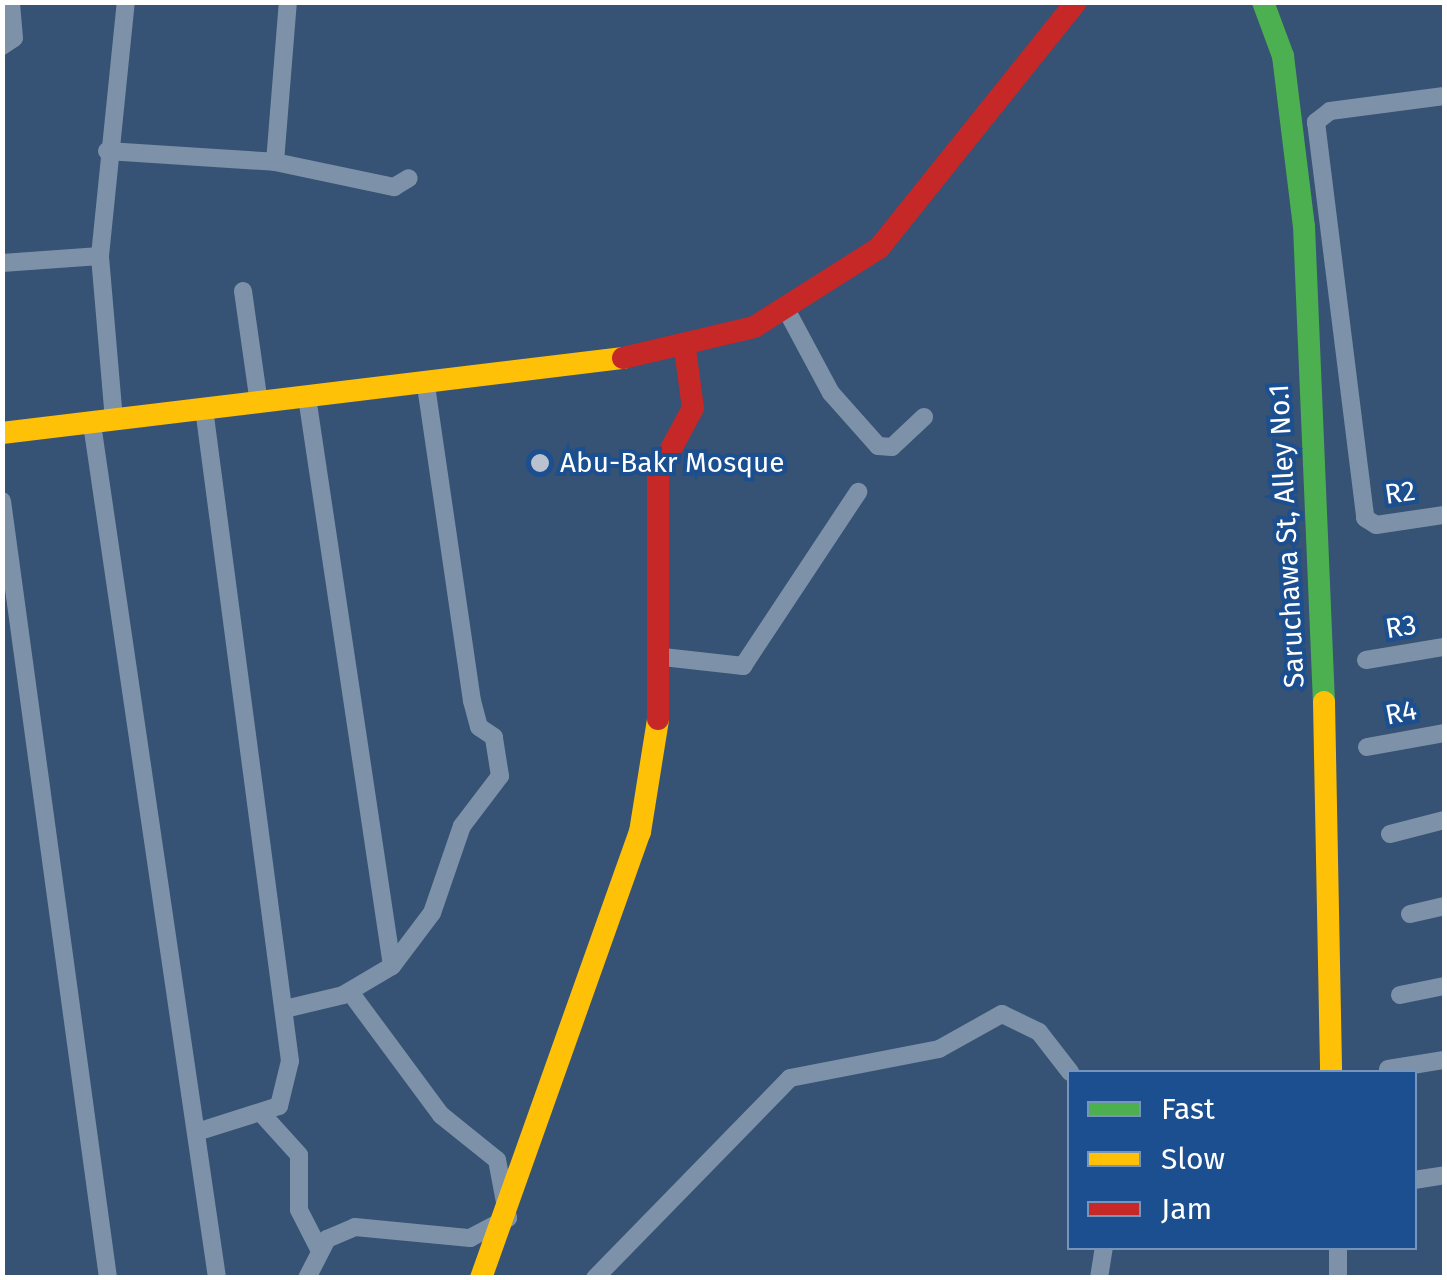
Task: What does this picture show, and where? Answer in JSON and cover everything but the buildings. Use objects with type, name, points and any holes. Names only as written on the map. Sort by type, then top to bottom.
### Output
[{"type":"street","points":[[2,46],[14,38],[11,2]]},
{"type":"street","points":[[126,2],[107,151],[100,256],[103,422],[217,1278]]},
{"type":"street","points":[[275,162],[288,2]]},
{"type":"street","points":[[2,433],[426,386],[685,349],[787,311],[902,225],[998,90],[1076,2]]},
{"type":"street","name":"Saruchawa St, Alley No.1","points":[[1263,2],[1283,56],[1304,226],[1322,561],[1331,1070]]},
{"type":"street","name":"R2","points":[[1444,96],[1330,111],[1316,122],[1365,518],[1376,525],[1444,515]]},
{"type":"street","points":[[107,151],[275,162],[394,188],[409,178]]},
{"type":"street","points":[[2,263],[100,256]]},
{"type":"street","points":[[243,292],[259,404]]},
{"type":"street","points":[[787,311],[831,393],[878,446],[896,445],[924,417]]},
{"type":"street","points":[[481,1278],[508,1218],[640,832],[664,657],[658,473],[693,408],[685,349]]},
{"type":"street","points":[[289,1008],[350,992],[392,966],[432,912],[462,826],[500,776],[494,737],[479,727],[472,701],[426,386]]},
{"type":"street","points":[[307,397],[392,966]]},
{"type":"street","points":[[200,1131],[262,1114],[286,1090],[289,1008],[204,409]]},
{"type":"street","points":[[664,657],[743,666],[858,492]]},
{"type":"street","points":[[2,500],[108,1278]]},
{"type":"street","name":"R3","points":[[1366,660],[1444,647]]},
{"type":"street","name":"R4","points":[[1367,748],[1444,733]]},
{"type":"street","points":[[1390,834],[1444,820]]},
{"type":"street","points":[[1410,914],[1444,906]]},
{"type":"street","points":[[1400,995],[1444,986]]},
{"type":"street","points":[[350,992],[442,1115],[498,1160],[508,1218]]},
{"type":"street","points":[[595,1278],[790,1078],[939,1049],[1002,1014],[1039,1032],[1068,1070]]},
{"type":"street","points":[[1388,1069],[1444,1060]]},
{"type":"street","points":[[262,1114],[298,1154],[299,1210],[319,1249]]},
{"type":"street","points":[[1417,1180],[1444,1175]]},
{"type":"street","points":[[307,1278],[319,1249],[355,1227],[470,1238],[508,1218]]},
{"type":"street","points":[[1099,1278],[1104,1250]]},
{"type":"street","points":[[1338,1250],[1338,1278]]},
{"type":"traffic: fast","points":[[1263,2],[1283,56],[1304,226],[1324,702]]},
{"type":"traffic: slow","points":[[2,433],[623,358]]},
{"type":"traffic: slow","points":[[1324,702],[1331,1070]]},
{"type":"traffic: slow","points":[[481,1278],[640,832],[658,719]]},
{"type":"traffic: jam","points":[[623,358],[754,327],[879,248],[1076,2]]},
{"type":"traffic: jam","points":[[658,719],[658,473],[693,408],[685,349]]},
{"type":"place","name":"Abu-Bakr Mosque","points":[[540,463]]}]
